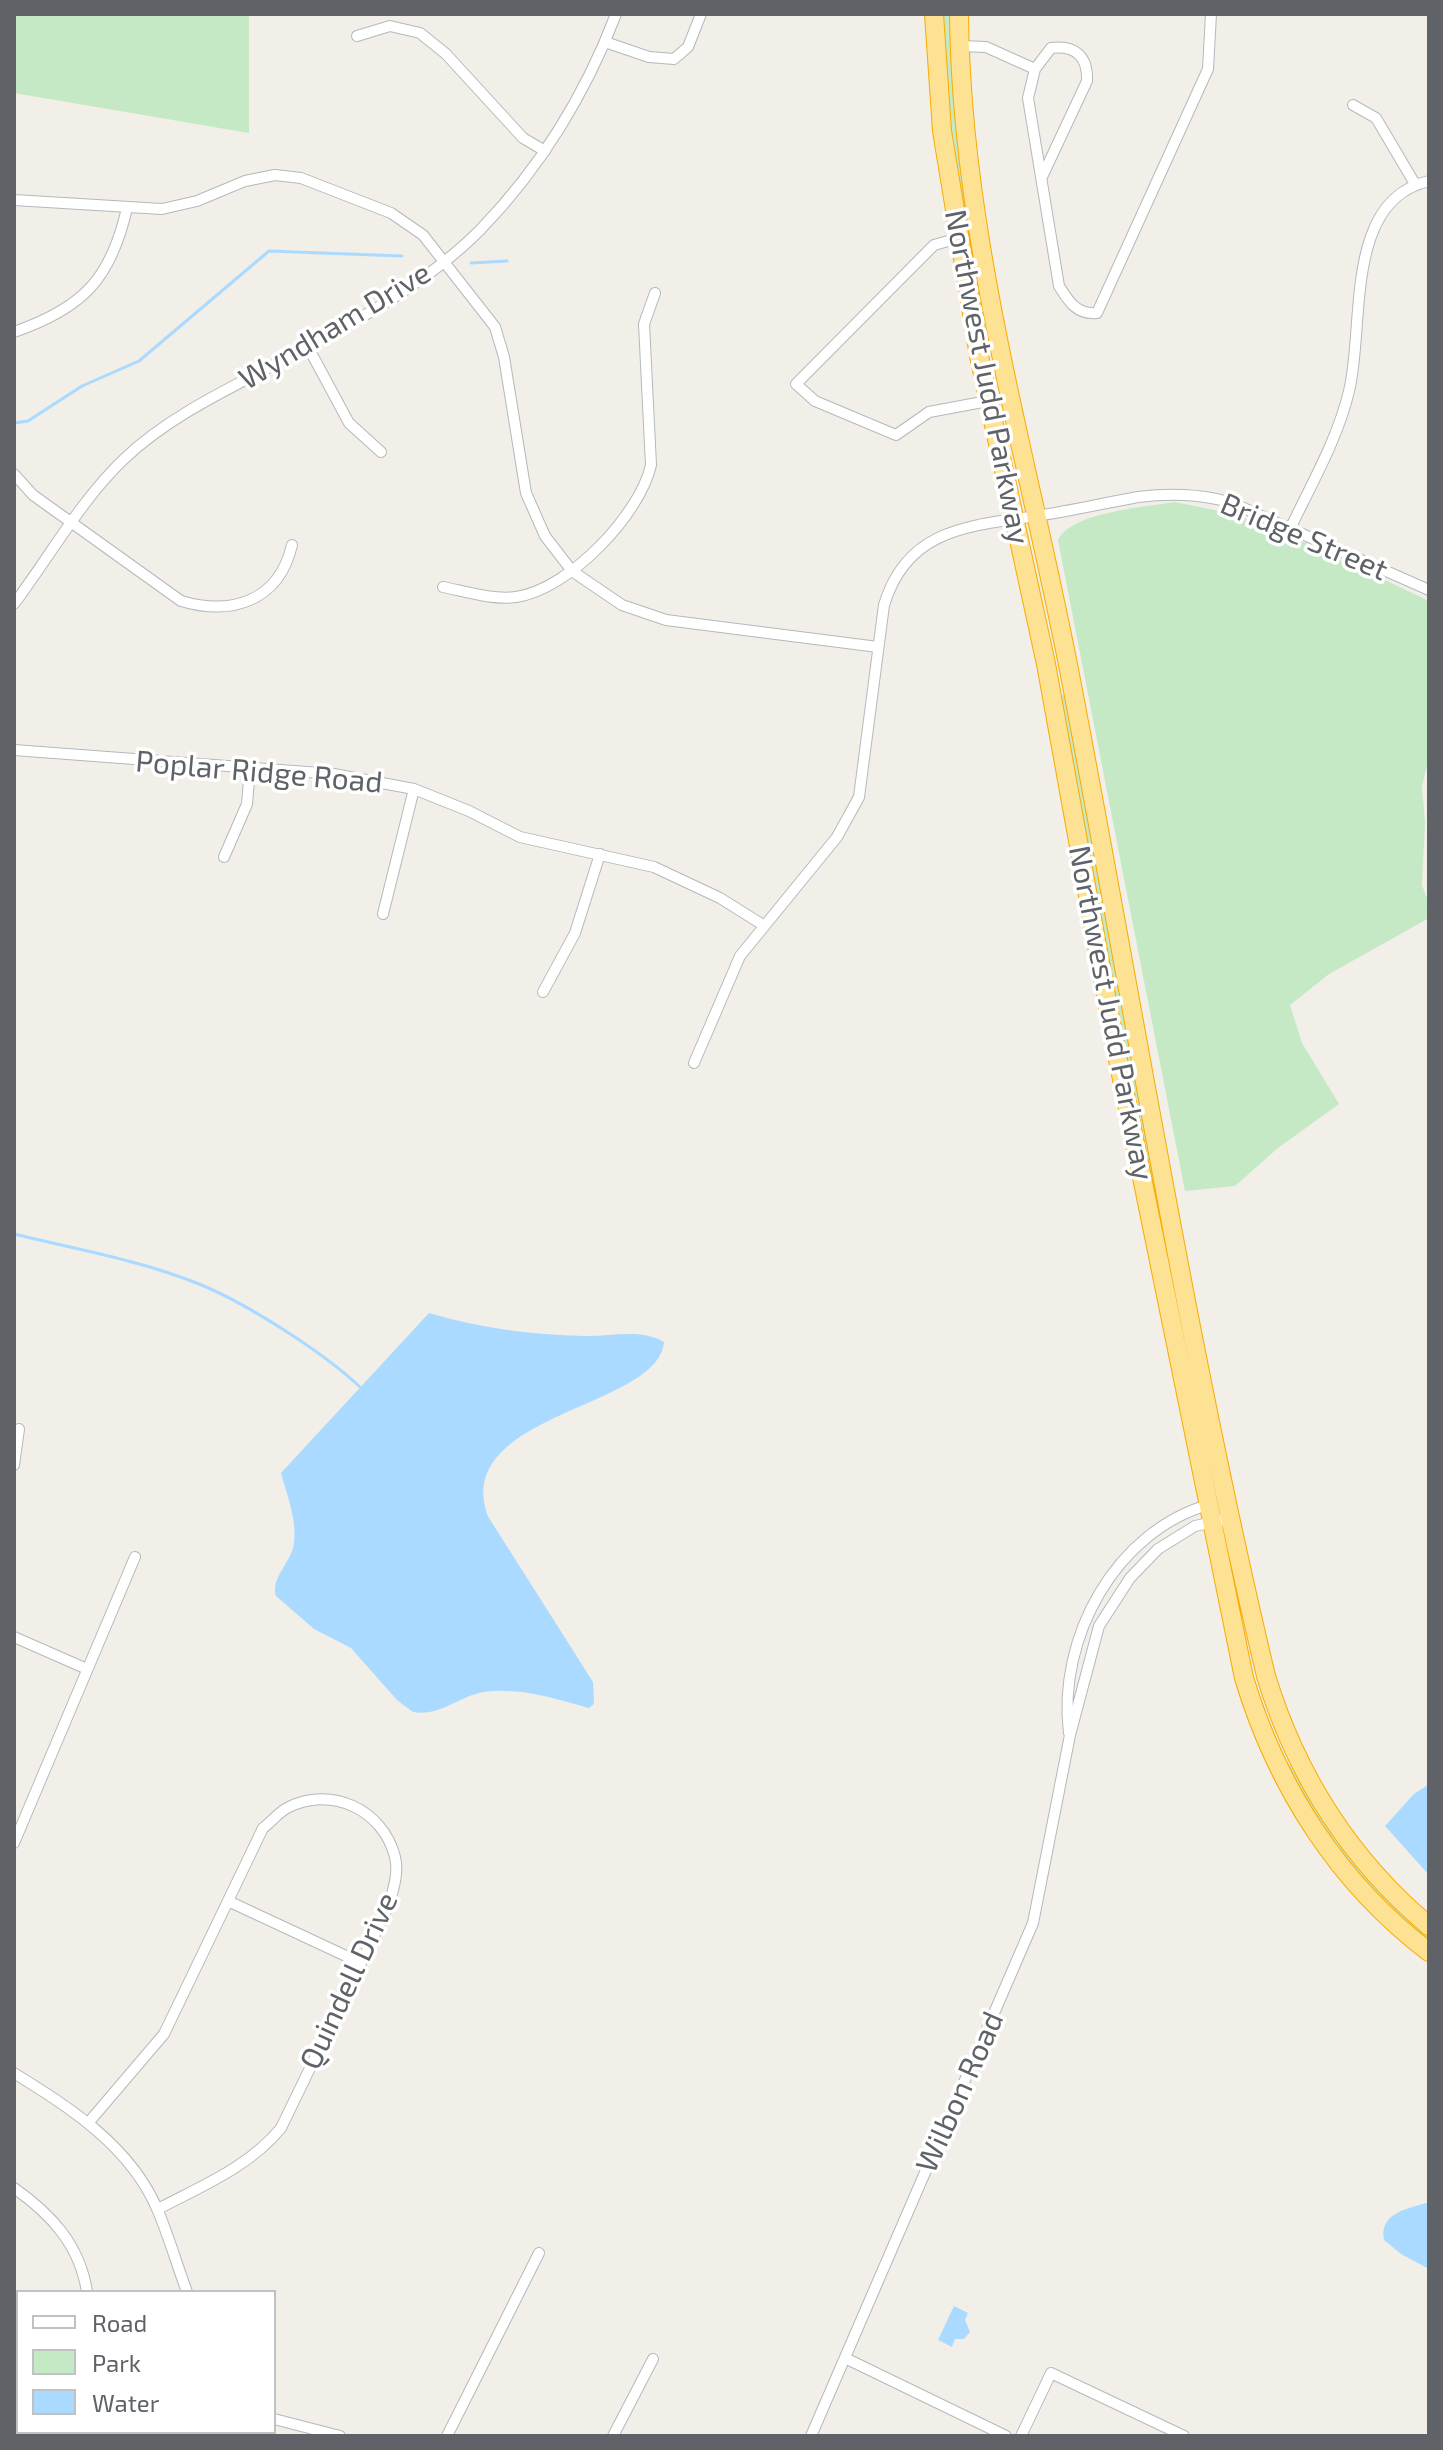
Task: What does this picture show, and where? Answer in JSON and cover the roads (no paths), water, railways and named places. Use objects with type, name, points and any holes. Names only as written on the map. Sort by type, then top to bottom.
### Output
[{"type":"highway","name":"Northwest Judd Parkway","points":[[934,14],[942,131],[988,401],[1046,664],[1115,1045],[1244,1678],[1279,1771],[1313,1829],[1349,1877],[1380,1911],[1429,1952]]},
{"type":"highway","name":"Northwest Judd Parkway","points":[[959,14],[971,178],[1001,358],[1070,677],[1135,1040],[1266,1676],[1296,1757],[1342,1834],[1385,1886],[1429,1926]]},
{"type":"street","name":"Wyndham Drive","points":[[14,604],[90,496],[125,458],[162,429],[395,295],[480,229],[545,151],[584,86],[616,14]]},
{"type":"street","points":[[605,42],[649,57],[674,59],[688,47],[701,14]]},
{"type":"street","points":[[1042,179],[1087,81],[1088,65],[1080,53],[1065,46],[1051,48],[1035,69],[1028,98],[1059,286],[1077,309],[1086,314],[1097,313],[1208,69],[1211,14]]},
{"type":"street","points":[[357,36],[390,26],[420,33],[446,54],[523,138],[545,151]]},
{"type":"street","points":[[960,46],[986,47],[1035,69]]},
{"type":"street","points":[[1353,105],[1376,118],[1415,184]]},
{"type":"street","points":[[14,200],[127,208],[179,206],[261,177],[301,178],[408,222],[423,235],[495,327],[504,357],[526,493],[545,536],[572,571],[622,605],[666,620],[878,647]]},
{"type":"street","points":[[1291,527],[1339,424],[1349,392],[1363,254],[1376,223],[1415,184],[1429,181]]},
{"type":"street","points":[[14,332],[63,312],[92,287],[114,255],[127,208]]},
{"type":"street","points":[[959,238],[934,245],[796,384],[815,401],[896,435],[929,412],[988,401]]},
{"type":"street","points":[[443,587],[513,598],[548,588],[572,571],[632,509],[648,482],[652,446],[644,324],[655,293]]},
{"type":"street","points":[[308,347],[349,423],[381,452]]},
{"type":"street","points":[[14,474],[33,495],[181,601],[209,610],[239,605],[272,586],[287,567],[292,545]]},
{"type":"street","name":"Bridge Street","points":[[694,1063],[740,956],[837,837],[859,797],[878,647],[889,587],[909,557],[950,531],[1172,493],[1230,502],[1429,590]]},
{"type":"street","name":"Poplar Ridge Road","points":[[14,750],[334,774],[414,789],[469,811],[520,837],[654,867],[720,898],[763,925]]},
{"type":"street","points":[[224,857],[247,804],[250,769]]},
{"type":"street","points":[[383,914],[414,789]]},
{"type":"street","points":[[543,992],[575,933],[600,854]]},
{"type":"street","points":[[14,1465],[19,1429]]},
{"type":"street","name":"Wilbon Road","points":[[1070,1735],[1067,1716],[1074,1658],[1082,1631],[1102,1591],[1125,1559],[1176,1515],[1230,1508]]},
{"type":"street","name":"Wilbon Road","points":[[811,2436],[1033,1923],[1088,1659],[1112,1603],[1158,1549],[1210,1513],[1230,1508]]},
{"type":"street","points":[[14,1843],[135,1557]]},
{"type":"street","points":[[14,1637],[87,1669]]},
{"type":"street","name":"Quindell Drive","points":[[89,2122],[164,2034],[263,1828],[286,1808],[316,1798],[339,1799],[363,1811],[385,1832],[396,1858],[395,1883],[389,1905],[281,2128],[265,2148],[236,2168],[158,2209]]},
{"type":"street","points":[[228,1901],[361,1963]]},
{"type":"street","points":[[14,2073],[89,2122],[141,2180],[158,2209],[186,2290]]},
{"type":"street","points":[[14,2188],[45,2211],[69,2240],[86,2290]]},
{"type":"street","points":[[447,2436],[539,2253]]},
{"type":"street","points":[[845,2358],[1006,2436]]},
{"type":"street","points":[[613,2436],[653,2359]]},
{"type":"street","points":[[1021,2436],[1051,2373],[1184,2436]]},
{"type":"street","points":[[276,2420],[340,2436]]},
{"type":"water","points":[[429,1313],[486,1327],[525,1332],[584,1336],[635,1334],[664,1342],[653,1364],[629,1383],[525,1434],[498,1456],[485,1483],[489,1518],[593,1682],[594,1704],[589,1708],[538,1695],[498,1691],[475,1694],[432,1712],[413,1712],[397,1700],[351,1648],[314,1629],[276,1596],[276,1583],[292,1550],[295,1534],[281,1473]]},
{"type":"water","points":[[1429,1784],[1429,1875],[1385,1826],[1414,1794]]},
{"type":"water","points":[[1429,2202],[1429,2269],[1401,2254],[1384,2240],[1384,2231],[1386,2223],[1397,2213]]},
{"type":"water","points":[[954,2306],[968,2313],[965,2320],[970,2332],[964,2339],[955,2339],[952,2347],[938,2340]]},
{"type":"waterway","points":[[14,423],[28,421],[82,386],[139,361],[269,251],[402,256]]},
{"type":"waterway","points":[[471,263],[507,261]]},
{"type":"waterway","points":[[14,1234],[131,1262],[218,1292],[283,1330],[360,1387]]}]
